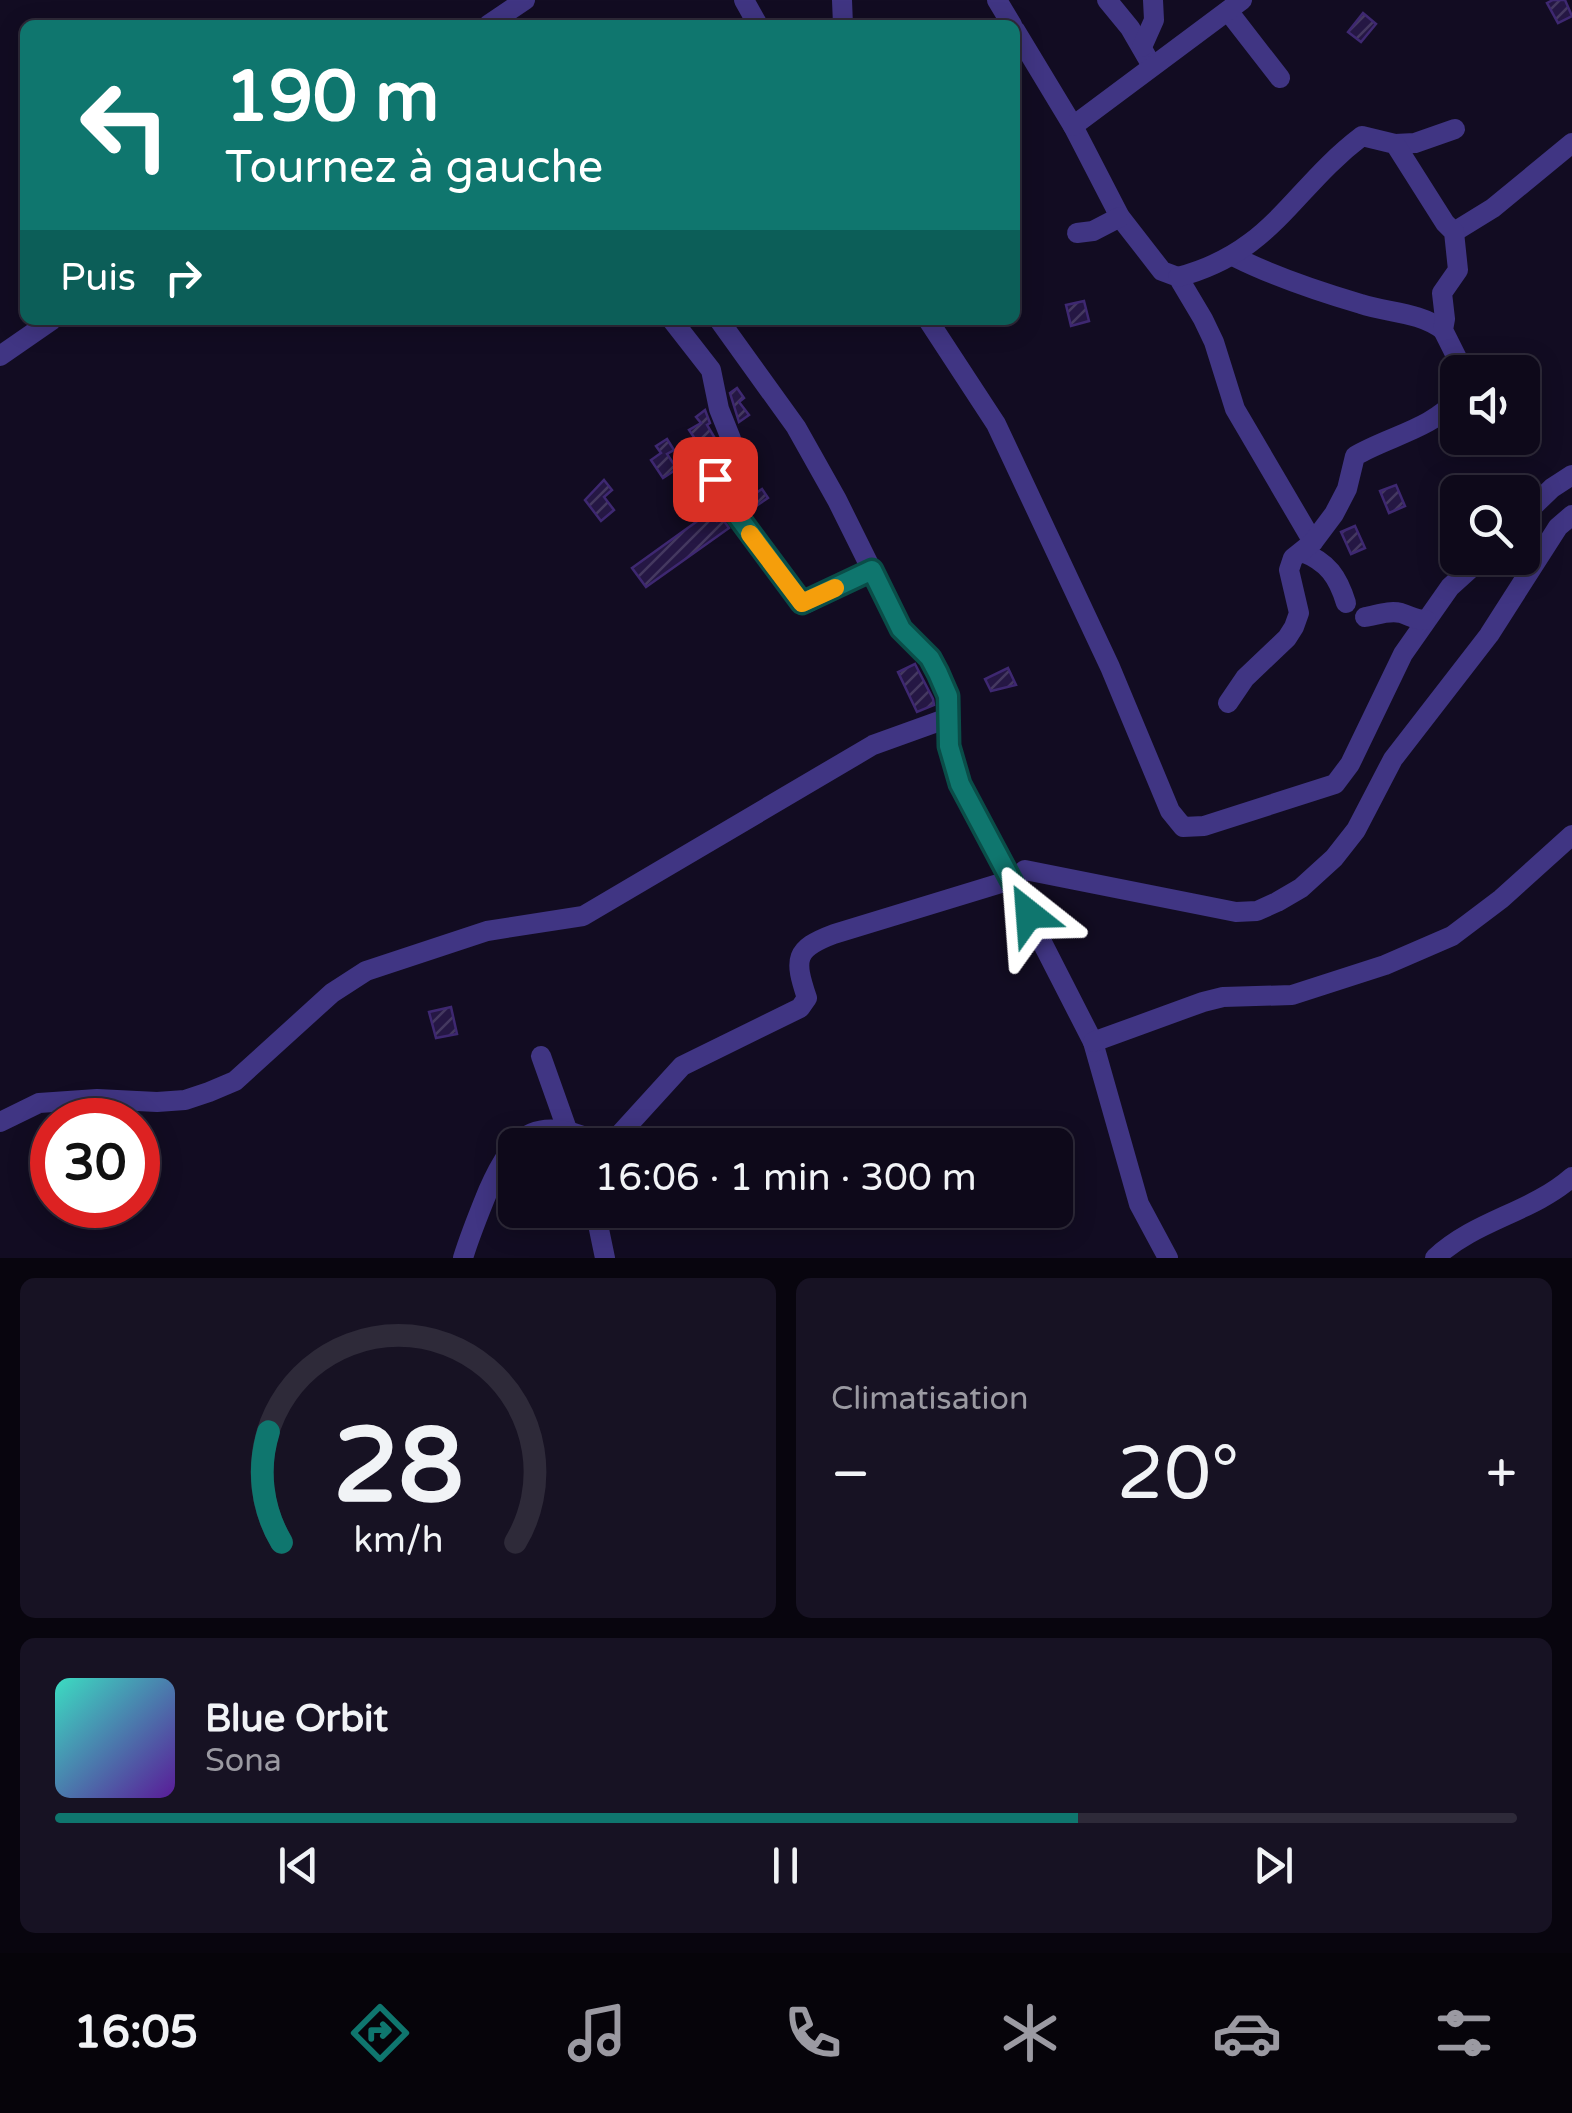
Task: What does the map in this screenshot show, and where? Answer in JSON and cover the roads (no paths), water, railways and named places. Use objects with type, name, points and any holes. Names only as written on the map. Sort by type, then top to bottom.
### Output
[{"type":"street","points":[[497,20],[525,0]]},
{"type":"street","points":[[1108,0],[1146,56]]},
{"type":"street","points":[[1146,56],[1154,20],[1153,0]]},
{"type":"street","points":[[1073,126],[1146,56],[1235,6],[1280,78]]},
{"type":"street","points":[[1020,37],[1073,126],[1120,217],[1162,271],[1178,277],[1234,257],[1268,230],[1362,136],[1394,144],[1414,143],[1455,130]]},
{"type":"street","points":[[1454,232],[1493,208],[1572,143]]},
{"type":"street","points":[[1394,144],[1454,232],[1458,270],[1442,293],[1443,330]]},
{"type":"street","points":[[1077,233],[1092,232],[1120,217]]},
{"type":"street","points":[[1234,257],[1316,291],[1420,316],[1443,330],[1456,355]]},
{"type":"street","points":[[1178,277],[1214,342],[1235,410],[1308,547],[1330,568],[1346,604]]},
{"type":"street","points":[[0,356],[45,325]]},
{"type":"street","points":[[676,325],[712,370],[719,409],[731,439],[728,457],[715,479],[725,499],[798,600],[806,603],[872,570]]},
{"type":"street","points":[[724,325],[796,427],[901,629],[930,658],[938,673],[948,696],[949,746],[960,784],[1093,1042],[1140,1204],[1168,1258]]},
{"type":"street","points":[[931,325],[996,424],[1110,667],[1170,810],[1184,827],[1204,826],[1334,784],[1344,775],[1390,678],[1426,620],[1463,575]]},
{"type":"street","points":[[1228,703],[1244,678],[1294,627],[1299,613],[1289,570],[1293,558],[1308,547],[1334,514],[1355,456],[1382,440],[1433,422],[1440,415]]},
{"type":"street","points":[[1540,500],[1572,475]]},
{"type":"street","points":[[623,1128],[682,1066],[800,1008],[808,998],[800,954],[807,944],[1011,880],[1025,870],[1236,912],[1256,912],[1301,888],[1334,858],[1356,830],[1394,759],[1489,635],[1558,527],[1572,515]]},
{"type":"street","points":[[1365,617],[1388,612],[1426,620]]},
{"type":"street","points":[[0,1122],[39,1102],[185,1100],[222,1087],[263,1058],[332,993],[366,971],[487,932],[583,916],[873,745],[948,718]]},
{"type":"street","points":[[1093,1042],[1203,1002],[1224,997],[1292,995],[1385,965],[1452,936],[1572,835]]},
{"type":"street","points":[[540,1056],[567,1128]]},
{"type":"street","points":[[463,1258],[498,1168]]},
{"type":"street","points":[[1435,1258],[1472,1230],[1542,1198],[1572,1178]]},
{"type":"street","points":[[599,1228],[605,1258]]}]
